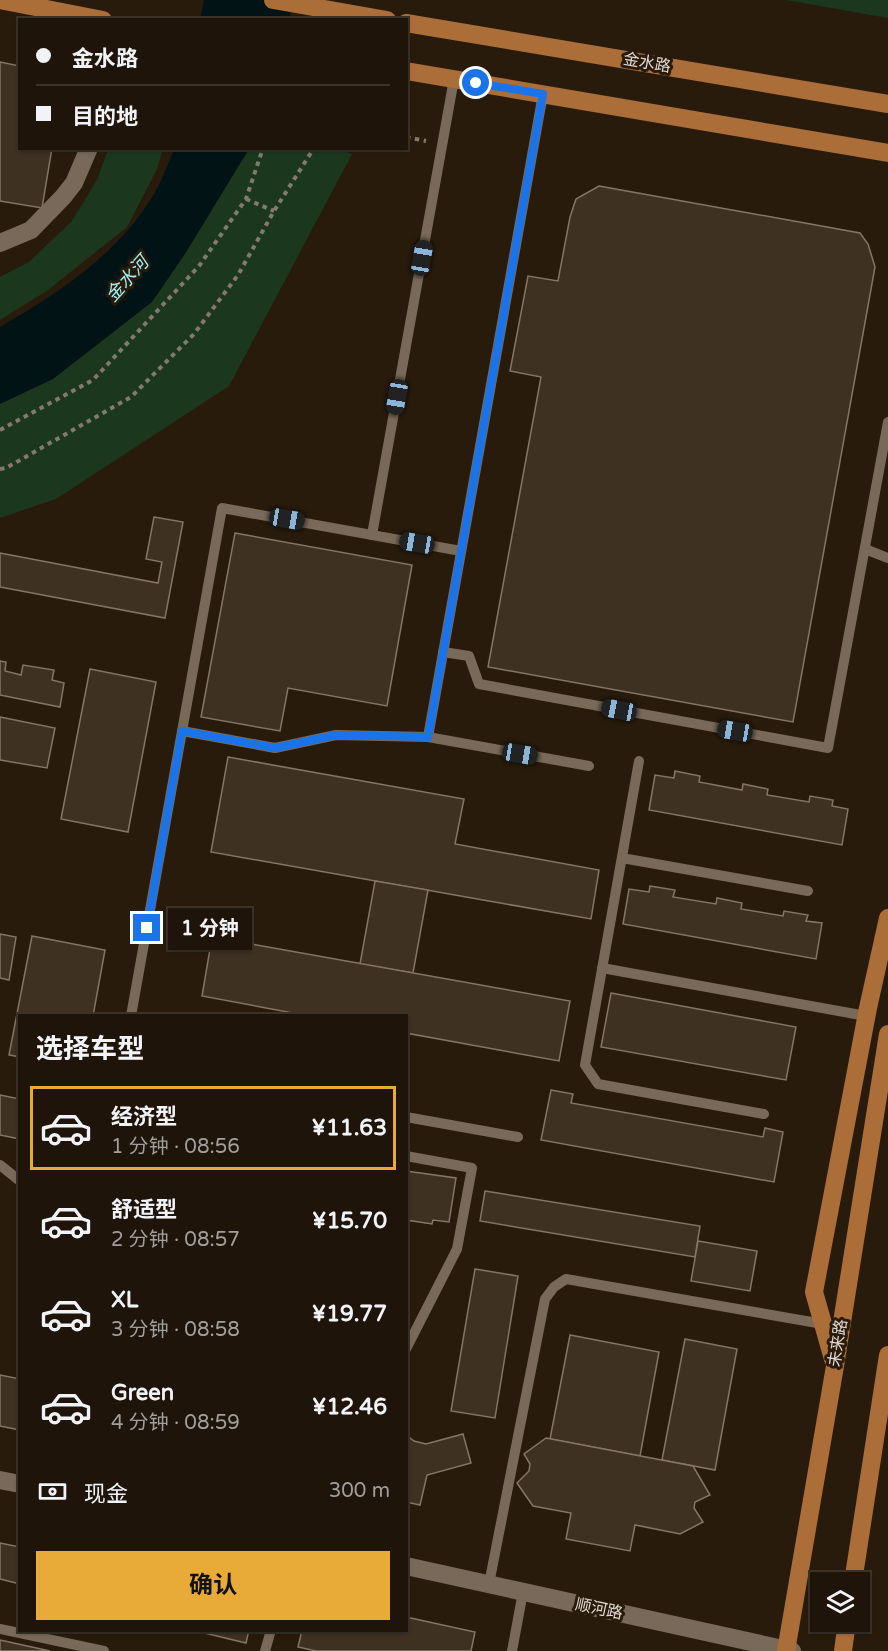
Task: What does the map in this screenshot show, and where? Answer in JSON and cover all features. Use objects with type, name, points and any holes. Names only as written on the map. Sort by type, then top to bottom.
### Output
[{"type":"main road","points":[[0,0],[93,18]]},
{"type":"main road","points":[[273,0],[375,18]]},
{"type":"main road","name":"金水路","points":[[408,23],[888,104]]},
{"type":"main road","points":[[408,71],[888,153]]},
{"type":"main road","points":[[835,1366],[814,1292],[866,1016],[888,918]]},
{"type":"main road","name":"未来路","points":[[788,1651],[888,1034]]},
{"type":"main road","points":[[855,1572],[888,1355]]},
{"type":"main road","points":[[843,1651],[846,1632]]},
{"type":"street","points":[[0,243],[31,230],[63,197],[74,183],[88,150]]},
{"type":"street","points":[[0,1480],[18,1484]]},
{"type":"street","name":"顺河路","points":[[408,1566],[788,1651]]},
{"type":"lane","points":[[372,535],[454,79]]},
{"type":"lane","points":[[428,737],[543,94]]},
{"type":"lane","points":[[443,652],[469,656],[479,684],[828,748],[888,422]]},
{"type":"lane","points":[[131,1014],[222,508],[461,551]]},
{"type":"lane","points":[[865,549],[888,558]]},
{"type":"lane","points":[[182,731],[275,748],[336,735],[428,737],[589,766]]},
{"type":"lane","points":[[639,761],[585,1065],[598,1084],[764,1114]]},
{"type":"lane","points":[[622,858],[808,891]]},
{"type":"lane","points":[[602,968],[866,1016]]},
{"type":"lane","points":[[408,1118],[518,1137]]},
{"type":"lane","points":[[408,1156],[472,1168],[457,1249],[408,1345]]},
{"type":"lane","points":[[0,1165],[18,1179]]},
{"type":"lane","points":[[489,1584],[545,1299],[554,1287],[566,1279],[823,1324]]},
{"type":"lane","points":[[512,1651],[523,1592]]},
{"type":"lane","points":[[0,1629],[104,1651]]},
{"type":"lane","points":[[265,1651],[270,1632]]},
{"type":"path","points":[[0,430],[93,380],[199,266],[246,199],[262,150]]},
{"type":"path","points":[[0,469],[6,468],[130,397],[194,334],[238,275],[274,211],[313,150]]},
{"type":"path","points":[[246,199],[274,211]]},
{"type":"green space","points":[[786,0],[888,0],[888,18]]},
{"type":"green space","points":[[108,150],[163,150],[157,169],[127,227],[48,290],[0,320],[0,277],[29,262],[72,221],[98,178]]},
{"type":"green space","points":[[244,150],[343,150],[352,154],[229,386],[56,499],[0,518],[0,402]]},
{"type":"water","points":[[204,0],[294,0],[289,18],[200,18]]},
{"type":"water","name":"金水河","points":[[174,150],[248,150],[185,254],[152,302],[53,379],[0,404],[0,327],[46,299],[89,268],[128,231],[158,187]]},
{"type":"building","points":[[0,62],[18,66],[18,150],[52,150],[42,208],[0,201]]},
{"type":"building","points":[[599,186],[860,233],[868,244],[875,267],[793,722],[488,667],[541,377],[510,371],[528,276],[558,281],[570,217],[576,199]]},
{"type":"building","points":[[154,517],[183,522],[165,618],[0,587],[0,553],[158,583],[162,562],[146,559]]},
{"type":"building","points":[[235,533],[412,565],[387,706],[288,688],[280,731],[201,717]]},
{"type":"building","points":[[0,661],[6,662],[5,671],[21,675],[23,665],[54,670],[52,680],[64,683],[60,707],[0,695]]},
{"type":"building","points":[[90,669],[156,682],[128,832],[61,819]]},
{"type":"building","points":[[0,717],[55,728],[47,768],[0,760]]},
{"type":"building","points":[[228,757],[464,799],[455,844],[599,870],[591,919],[211,852]]},
{"type":"building","points":[[675,771],[700,776],[699,782],[742,790],[743,784],[768,789],[767,795],[809,802],[810,796],[833,800],[832,806],[848,809],[842,845],[649,810],[655,775],[674,778]]},
{"type":"building","points":[[375,881],[428,890],[413,973],[360,964]]},
{"type":"building","points":[[650,886],[675,890],[673,897],[716,904],[717,898],[742,903],[741,909],[783,916],[784,911],[808,915],[806,921],[822,923],[816,959],[623,924],[629,889],[649,892]]},
{"type":"building","points":[[0,934],[16,937],[9,980],[0,978]]},
{"type":"building","points":[[32,936],[105,950],[93,1014],[18,1014],[18,1057],[9,1055]]},
{"type":"building","points":[[212,937],[570,1001],[559,1061],[408,1033],[408,1014],[298,1014],[202,996]]},
{"type":"building","points":[[611,993],[796,1027],[786,1080],[601,1047]]},
{"type":"building","points":[[551,1090],[573,1094],[571,1103],[763,1137],[765,1128],[783,1132],[774,1182],[541,1140]]},
{"type":"building","points":[[0,1095],[18,1099],[18,1139],[0,1135]]},
{"type":"building","points":[[408,1171],[456,1178],[449,1222],[433,1220],[432,1224],[408,1220]]},
{"type":"building","points":[[485,1191],[700,1226],[695,1257],[480,1221]]},
{"type":"building","points":[[698,1241],[757,1251],[750,1291],[691,1281]]},
{"type":"building","points":[[475,1269],[518,1276],[495,1418],[451,1411]]},
{"type":"building","points":[[570,1335],[659,1352],[640,1456],[550,1439]]},
{"type":"building","points":[[685,1339],[737,1349],[715,1470],[662,1460]]},
{"type":"building","points":[[0,1375],[18,1379],[18,1430],[0,1426]]},
{"type":"building","points":[[463,1434],[471,1463],[427,1475],[420,1505],[408,1502],[408,1436],[414,1441],[426,1444]]},
{"type":"building","points":[[546,1438],[693,1466],[710,1495],[695,1502],[694,1508],[703,1522],[680,1534],[635,1525],[630,1551],[566,1539],[571,1513],[533,1506],[517,1483],[529,1471],[530,1464],[524,1454]]},
{"type":"building","points":[[0,1543],[18,1547],[18,1584],[0,1579]]},
{"type":"building","points":[[408,1617],[475,1632],[471,1651],[316,1651],[298,1647],[302,1632],[408,1632]]},
{"type":"building","points":[[200,1632],[249,1632],[246,1643]]},
{"type":"building","points":[[0,1640],[50,1651],[0,1651]]},
{"type":"route","points":[[147,928],[182,731],[275,748],[336,735],[428,737],[543,94],[476,83]]}]
